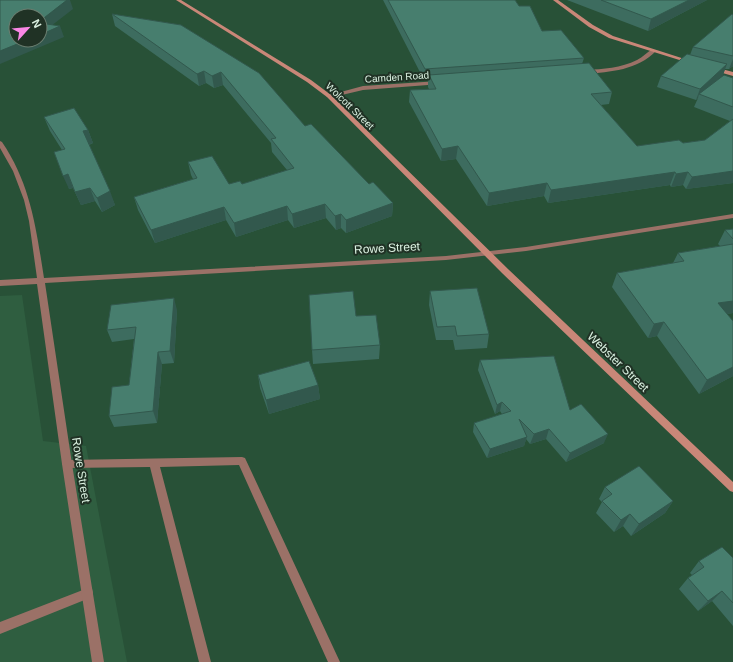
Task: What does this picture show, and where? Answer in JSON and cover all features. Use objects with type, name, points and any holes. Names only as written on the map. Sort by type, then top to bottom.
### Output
[{"type":"street","name":"Wolcott Street","points":[[178,0],[310,81],[329,96],[487,254]]},
{"type":"street","points":[[556,0],[583,21],[601,32],[653,51],[697,64]]},
{"type":"street","points":[[577,73],[627,67],[644,60],[653,51]]},
{"type":"street","points":[[711,68],[733,74]]},
{"type":"street","name":"Camden Road","points":[[329,96],[363,88],[442,82]]},
{"type":"street","name":"Rowe Street","points":[[0,142],[16,167],[25,191],[32,222],[67,464],[98,662]]},
{"type":"street","name":"Rowe Street","points":[[0,283],[409,260],[487,254],[733,216]]},
{"type":"street","name":"Webster Street","points":[[487,254],[733,488]]},
{"type":"street","points":[[67,464],[242,462],[334,662]]},
{"type":"street","points":[[154,463],[205,662]]},
{"type":"street","points":[[0,628],[88,593]]},
{"type":"shaded area","points":[[22,295],[43,441],[86,446],[127,662],[0,662],[0,296]]},
{"type":"building","points":[[0,0],[67,0],[48,15],[48,8],[8,8],[8,48],[0,51]]},
{"type":"building","points":[[388,0],[515,0],[519,6],[530,6],[542,31],[561,30],[584,58],[425,69]]},
{"type":"building","points":[[601,0],[689,0],[651,19]]},
{"type":"building","points":[[112,14],[181,25],[259,73],[305,126],[311,124],[369,184],[373,182],[393,203],[346,220],[341,214],[335,216],[325,204],[292,214],[287,206],[234,223],[224,207],[151,230],[134,197],[197,178],[188,162],[212,156],[229,184],[240,181],[242,184],[294,168],[271,139],[276,138],[221,72],[212,76],[204,71],[197,74]]},
{"type":"building","points":[[732,14],[733,56],[693,47]]},
{"type":"building","points":[[48,24],[60,26],[48,31]]},
{"type":"building","points":[[687,54],[727,64],[700,89],[661,76]]},
{"type":"building","points":[[589,63],[612,92],[591,94],[637,146],[679,140],[683,143],[705,140],[733,119],[733,171],[692,177],[688,172],[676,174],[675,172],[551,190],[547,183],[489,193],[458,146],[442,149],[410,90],[436,89],[429,75]]},
{"type":"building","points":[[724,75],[733,78],[733,107],[699,94]]},
{"type":"building","points":[[74,108],[88,130],[83,131],[110,191],[97,198],[90,188],[75,192],[68,174],[63,176],[54,152],[65,149],[44,117]]},
{"type":"building","points":[[733,229],[733,239],[725,230]]},
{"type":"building","points":[[733,244],[733,301],[718,303],[733,321],[733,367],[707,380],[664,322],[654,324],[617,273],[684,261],[678,253]]},
{"type":"building","points":[[477,288],[489,334],[457,336],[455,326],[437,327],[430,291]]},
{"type":"building","points":[[353,291],[356,316],[376,315],[380,345],[312,350],[309,295]]},
{"type":"building","points":[[174,298],[170,351],[158,352],[153,411],[109,416],[112,387],[129,385],[136,327],[107,330],[111,305]]},
{"type":"building","points":[[554,356],[570,410],[581,404],[608,434],[570,453],[549,429],[534,434],[519,419],[527,437],[490,449],[474,423],[511,411],[502,402],[497,405],[480,360]]},
{"type":"building","points":[[309,361],[318,385],[266,400],[258,375]]},
{"type":"building","points":[[639,466],[673,501],[639,524],[630,514],[621,520],[602,501],[612,494],[605,487]]},
{"type":"building","points":[[722,547],[733,558],[733,603],[722,591],[708,601],[688,578],[704,567],[699,561]]}]
